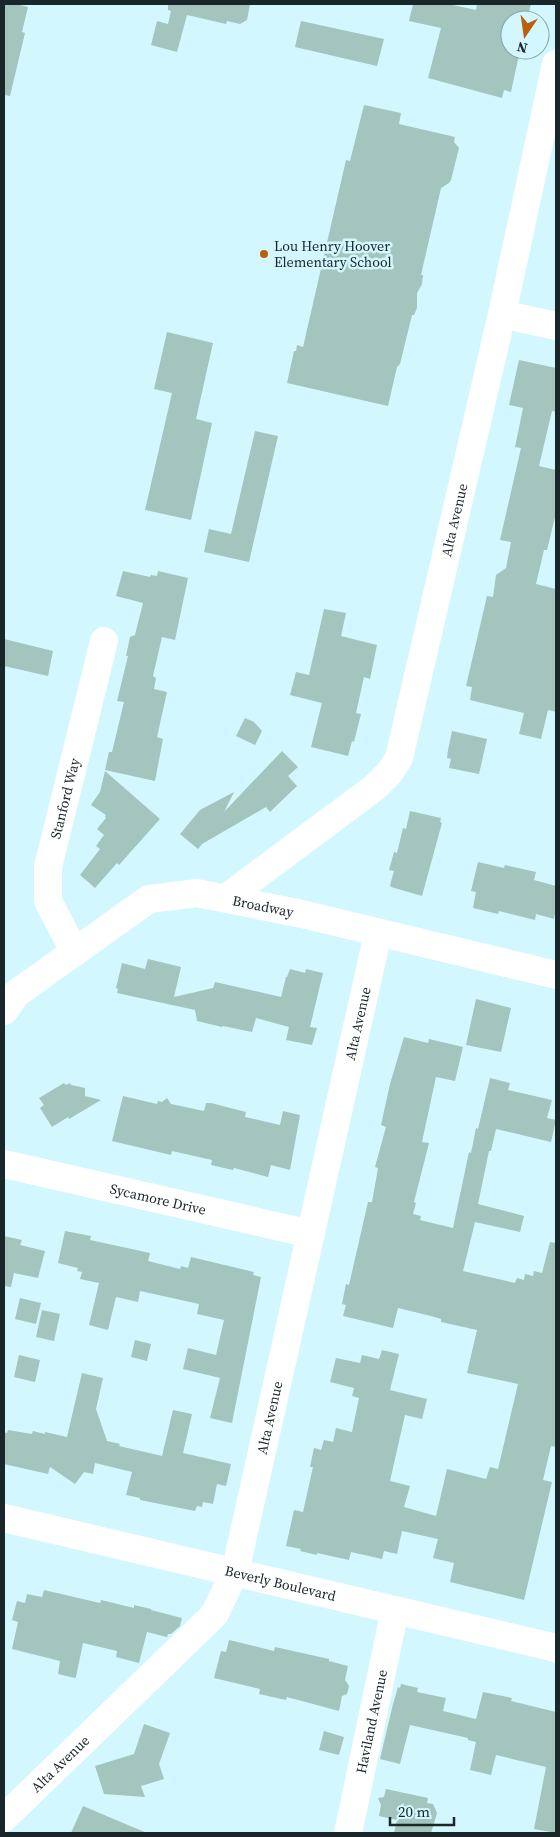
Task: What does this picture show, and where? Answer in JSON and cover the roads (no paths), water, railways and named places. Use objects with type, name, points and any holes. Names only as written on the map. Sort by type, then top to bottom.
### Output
[{"type":"street","name":"Alta Avenue","points":[[226,898],[374,788],[390,772],[399,758],[502,314],[556,64]]},
{"type":"street","points":[[502,314],[556,326]]},
{"type":"street","name":"Stanford Way","points":[[74,952],[48,901],[48,867],[104,641]]},
{"type":"street","name":"Broadway","points":[[4,1011],[17,993],[151,898],[197,893],[378,932],[556,975]]},
{"type":"street","name":"Alta Avenue","points":[[6,1822],[214,1615],[235,1572],[378,932]]},
{"type":"street","name":"Sycamore Drive","points":[[4,1164],[311,1234]]},
{"type":"street","name":"Beverly Boulevard","points":[[4,1518],[556,1648]]},
{"type":"street","name":"Haviland Avenue","points":[[348,1833],[395,1610]]},
{"type":"place","name":"Lou Henry Hoover Elementary School","points":[[264,254]]}]
